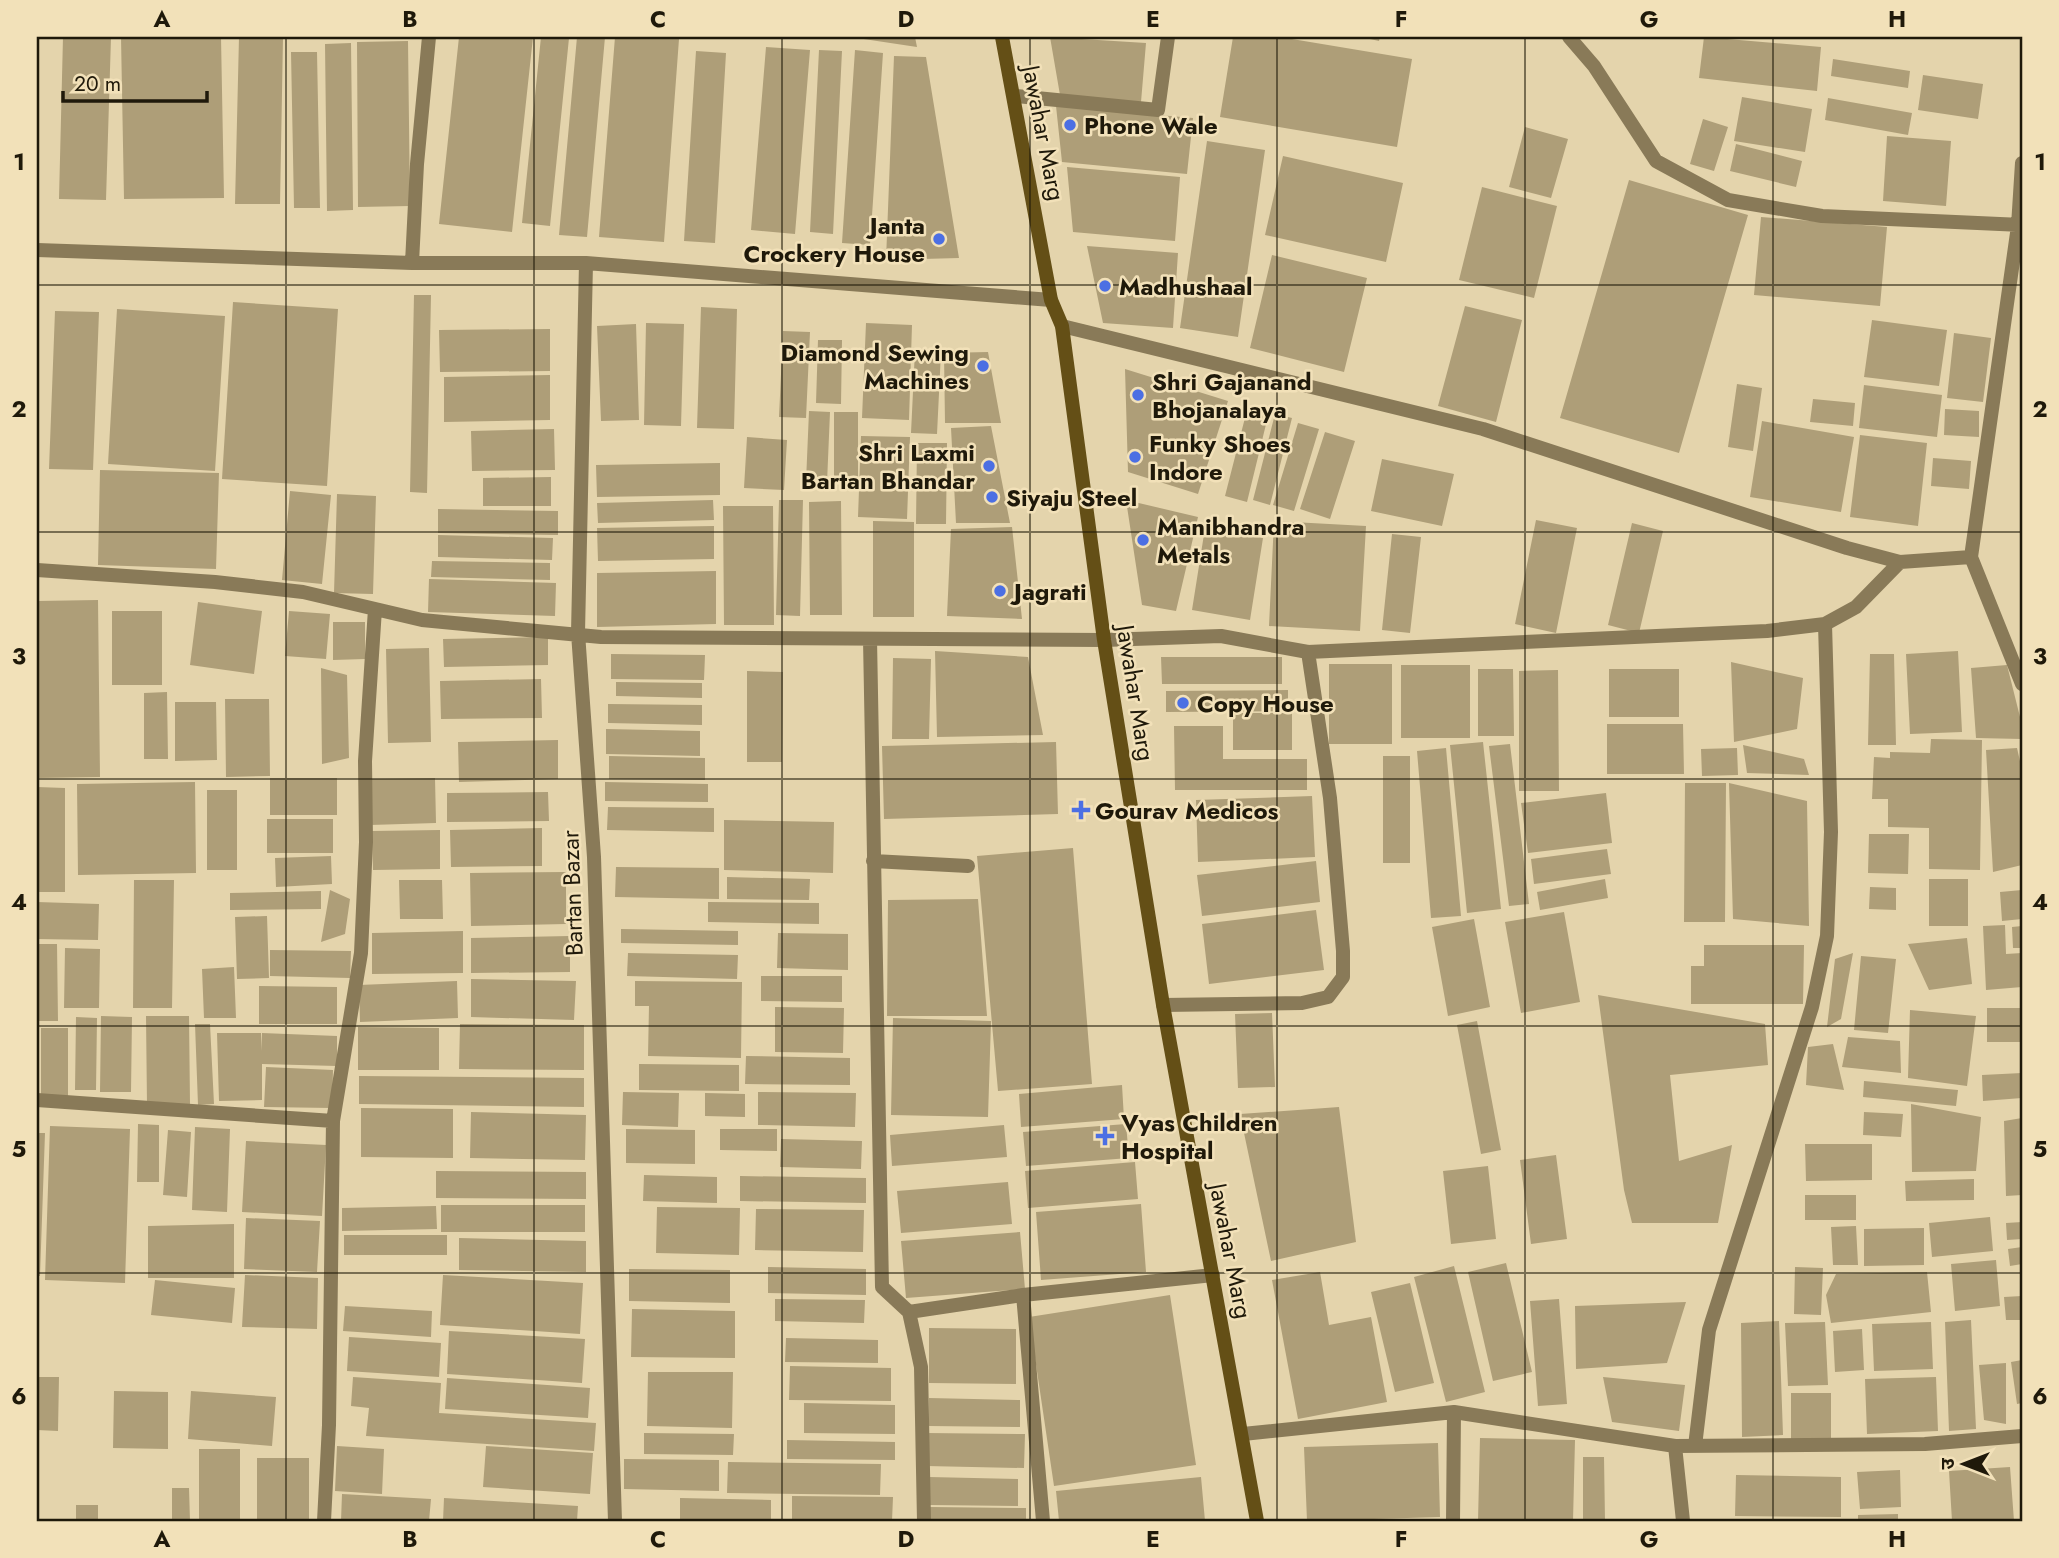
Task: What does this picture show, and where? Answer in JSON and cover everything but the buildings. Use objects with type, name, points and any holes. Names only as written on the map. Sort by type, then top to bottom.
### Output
[{"type":"main road","name":"Jawahar Marg","points":[[1002,37],[1016,96],[1051,300],[1062,326],[1104,640],[1163,1005],[1243,1434],[1256,1521]]},
{"type":"street","points":[[412,263],[417,164],[429,37]]},
{"type":"street","points":[[1016,96],[1158,110],[1168,37]]},
{"type":"street","points":[[1569,37],[1594,66],[1656,161],[1728,200],[1822,216],[2020,225]]},
{"type":"street","points":[[2022,163],[2020,225],[1970,557],[2022,684]]},
{"type":"street","points":[[37,250],[412,263],[586,263],[1051,300]]},
{"type":"street","name":"Bartan Bazar","points":[[586,263],[578,633],[594,857],[615,1521]]},
{"type":"street","points":[[1062,326],[1483,429],[1847,548],[1900,562],[1970,557]]},
{"type":"street","points":[[37,570],[215,582],[303,592],[422,620],[601,637],[1104,640],[1221,636],[1308,652],[1767,631],[1825,624],[1856,607],[1900,562]]},
{"type":"street","points":[[324,1521],[329,1425],[333,1121],[360,953],[366,842],[365,761],[375,609]]},
{"type":"street","points":[[1695,1446],[1709,1330],[1812,1007],[1827,936],[1831,832],[1825,624]]},
{"type":"street","points":[[870,639],[881,1287],[909,1312],[921,1367],[924,1521]]},
{"type":"street","points":[[1163,1005],[1302,1003],[1328,997],[1343,977],[1330,798],[1308,652]]},
{"type":"street","points":[[873,861],[968,866]]},
{"type":"street","points":[[37,1100],[333,1121]]},
{"type":"street","points":[[909,1312],[1023,1295],[1213,1275]]},
{"type":"street","points":[[1023,1295],[1044,1521]]},
{"type":"street","points":[[1243,1434],[1454,1412],[1675,1446],[1925,1444],[2022,1436]]},
{"type":"street","points":[[1453,1521],[1454,1412]]},
{"type":"street","points":[[1675,1446],[1683,1521]]},
{"type":"place","name":"Phone Wale","points":[[1070,125]]},
{"type":"place","name":"Janta Crockery House","points":[[939,239]]},
{"type":"place","name":"Madhushaal","points":[[1105,286]]},
{"type":"place","name":"Diamond Sewing Machines","points":[[983,366]]},
{"type":"place","name":"Shri Gajanand Bhojanalaya","points":[[1138,395]]},
{"type":"place","name":"Funky Shoes Indore","points":[[1135,457]]},
{"type":"place","name":"Shri Laxmi Bartan Bhandar","points":[[989,466]]},
{"type":"place","name":"Siyaju Steel","points":[[992,497]]},
{"type":"place","name":"Manibhandra Metals","points":[[1143,540]]},
{"type":"place","name":"Jagrati","points":[[1000,591]]},
{"type":"place","name":"Copy House","points":[[1183,703]]},
{"type":"place","name":"Gourav Medicos","points":[[1081,810]]},
{"type":"place","name":"Vyas Children Hospital","points":[[1105,1136]]}]
